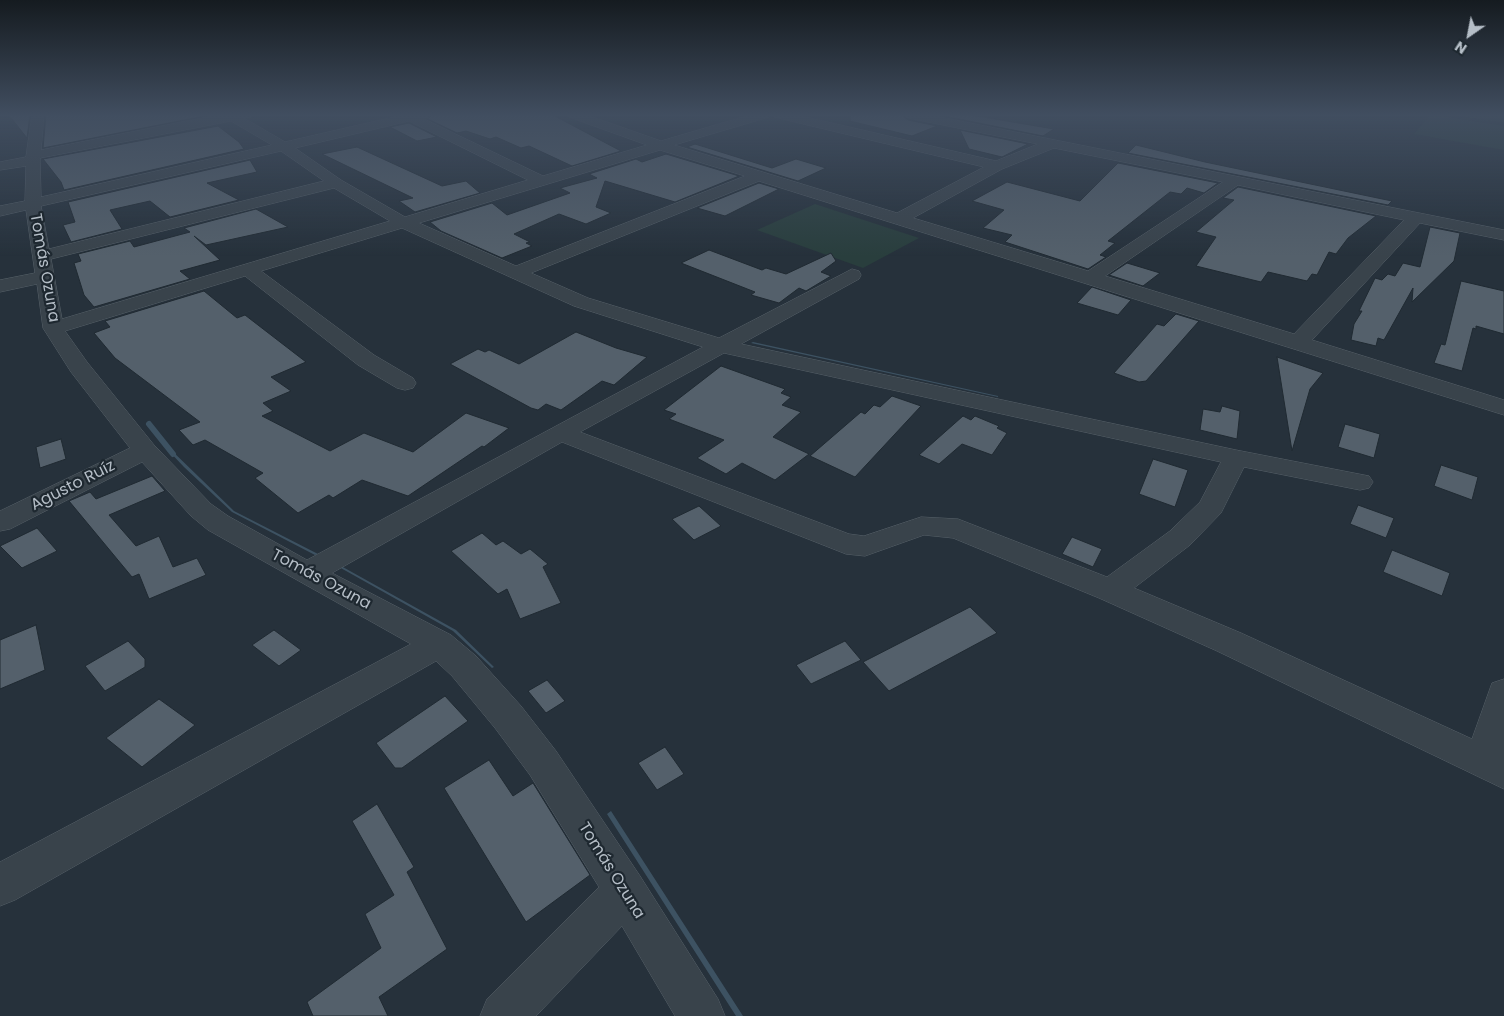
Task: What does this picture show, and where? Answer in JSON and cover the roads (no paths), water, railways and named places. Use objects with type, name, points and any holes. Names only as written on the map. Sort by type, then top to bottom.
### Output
[{"type":"street","points":[[0,166],[19,161]]},
{"type":"street","name":"Tomás Ozuna","points":[[34,161],[33,204],[53,328],[79,368],[145,450],[201,510],[218,523],[307,574],[439,644],[464,666],[508,717],[537,756],[625,891],[701,1016]]},
{"type":"street","points":[[0,210],[217,161]]},
{"type":"street","points":[[305,161],[336,183],[404,223],[515,273],[581,302],[722,346],[1236,458],[1360,482]]},
{"type":"street","points":[[500,161],[543,182]]},
{"type":"street","points":[[53,328],[611,161]]},
{"type":"street","points":[[711,161],[1298,342],[1504,408]]},
{"type":"street","points":[[978,161],[997,166]]},
{"type":"street","points":[[899,219],[1008,161]]},
{"type":"street","points":[[1145,161],[1504,235]]},
{"type":"street","points":[[515,273],[758,176]]},
{"type":"street","points":[[1090,278],[1236,180]]},
{"type":"street","points":[[0,286],[43,266],[336,183]]},
{"type":"street","points":[[1298,342],[1416,217]]},
{"type":"street","points":[[248,270],[366,360],[405,383]]},
{"type":"street","points":[[307,574],[560,433],[852,275]]},
{"type":"street","points":[[560,433],[846,544],[865,546],[921,526],[944,526],[958,529],[1110,590],[1230,642],[1494,767],[1504,693]]},
{"type":"street","name":"Agusto Ruíz","points":[[0,522],[145,450]]},
{"type":"street","points":[[1110,590],[1180,538],[1211,507],[1236,458]]},
{"type":"street","points":[[3,877],[439,644]]},
{"type":"street","points":[[504,1016],[625,891]]},
{"type":"water","points":[[751,343],[998,396],[998,397]]},
{"type":"water","points":[[167,446],[234,511],[318,554],[315,555],[232,512],[184,467],[165,447]]},
{"type":"water","points":[[341,566],[456,630],[494,667],[492,668],[453,631],[339,567]]},
{"type":"water","points":[[611,811],[743,1016],[736,1016],[607,814]]},
{"type":"waterway","points":[[149,424],[173,454]]}]
